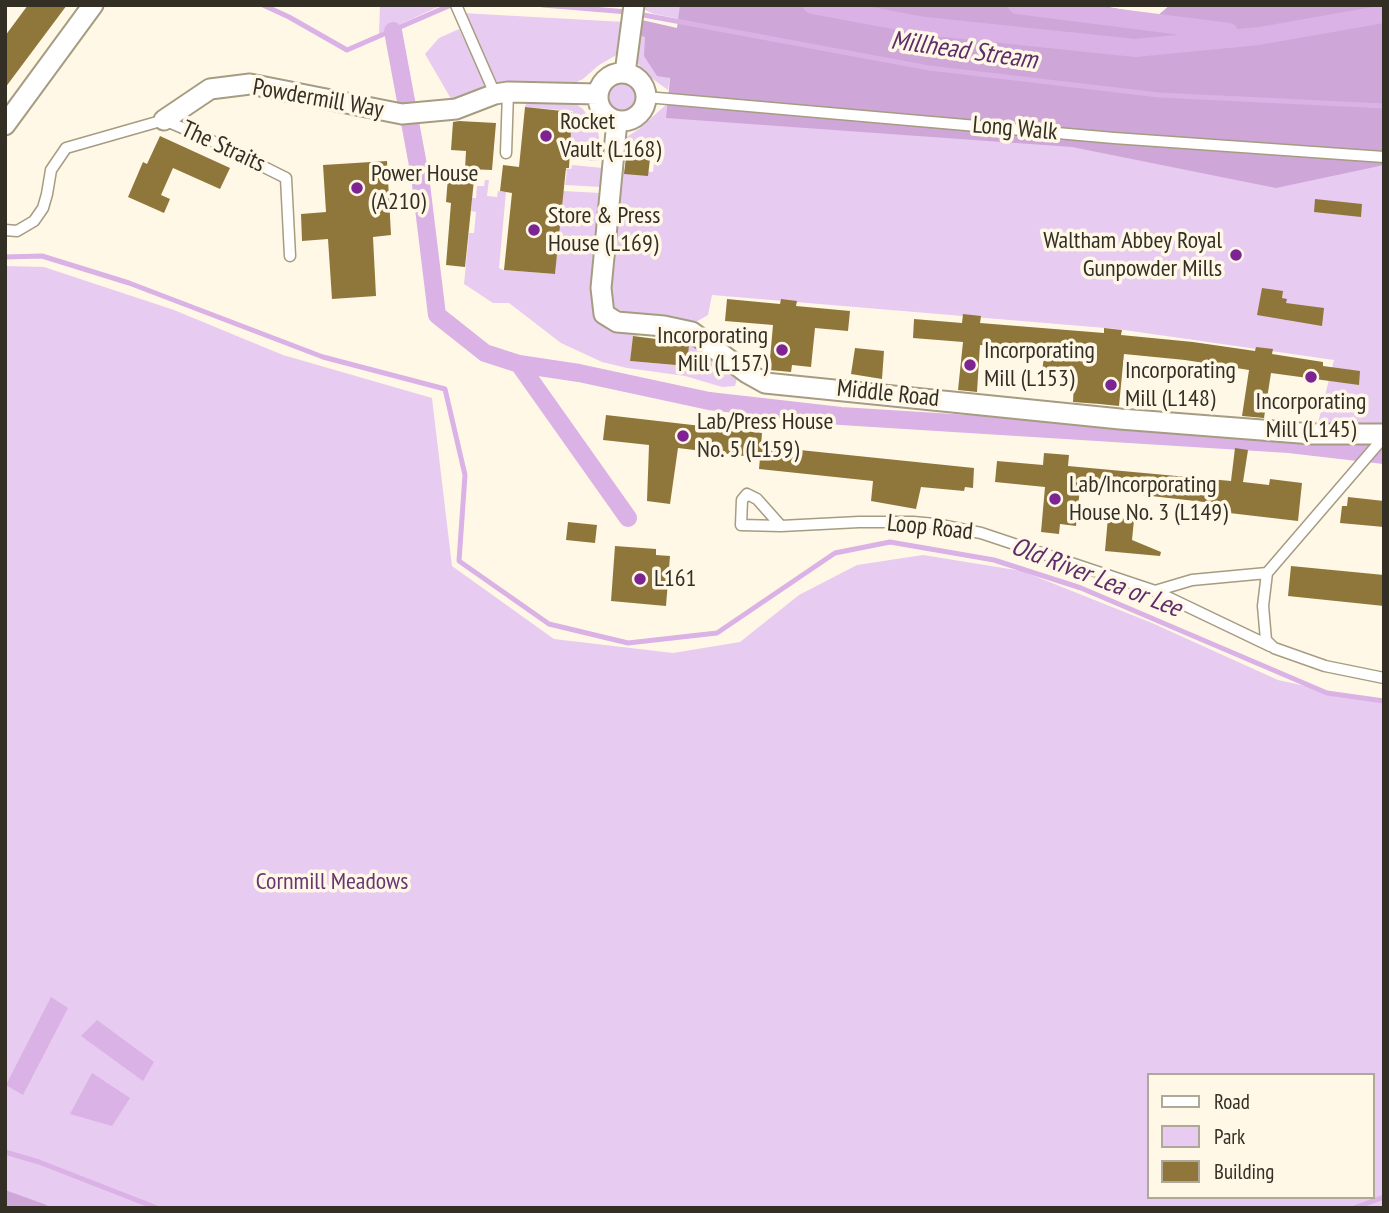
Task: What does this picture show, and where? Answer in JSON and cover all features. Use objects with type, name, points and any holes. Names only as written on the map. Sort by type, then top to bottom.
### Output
[{"type":"street","points":[[5,125],[93,5]]},
{"type":"street","points":[[625,73],[632,13]]},
{"type":"street","points":[[625,73],[639,80],[644,86],[646,97],[643,109],[638,115],[632,119],[617,121],[604,114],[598,94],[604,80],[625,73]]},
{"type":"street","name":"Powdermill Way","points":[[164,120],[210,89],[250,84],[409,113],[456,109],[502,93],[598,94]]},
{"type":"street","name":"Middle Road","points":[[617,121],[601,288],[604,314],[617,322],[692,331],[747,373],[765,383],[1134,420],[1382,438]]},
{"type":"lane","points":[[457,7],[502,93],[506,153]]},
{"type":"lane","name":"Long Walk","points":[[646,97],[1114,138],[1384,158]]},
{"type":"lane","name":"Powdermill Way","points":[[5,230],[17,231],[34,221],[43,208],[51,170],[66,148],[164,120]]},
{"type":"lane","name":"The Straits","points":[[164,120],[286,178],[290,256]]},
{"type":"lane","points":[[1274,648],[1266,640],[1263,606],[1267,573],[1382,438]]},
{"type":"lane","name":"Loop Road","points":[[781,526],[912,522],[981,533],[1155,591],[1274,648],[1325,666],[1384,678]]},
{"type":"lane","points":[[1155,591],[1192,580],[1267,573]]},
{"type":"green space","points":[[380,5],[442,5],[379,34]]},
{"type":"green space","points":[[641,5],[708,5],[747,32],[654,14],[641,8]]},
{"type":"green space","points":[[462,13],[625,22],[620,53],[599,65],[583,79],[571,85],[503,85],[495,81]]},
{"type":"green space","points":[[640,25],[670,77],[668,90],[634,60]]},
{"type":"green space","points":[[459,29],[484,80],[484,89],[454,104],[425,54],[439,38]]},
{"type":"green space","points":[[621,76],[636,82],[642,97],[636,112],[621,118],[606,112],[600,97],[606,82]]},
{"type":"green space","points":[[543,101],[573,102],[583,109],[598,131],[602,155],[600,160],[589,161],[581,151],[576,154],[568,152],[573,111],[525,107],[526,104]]},
{"type":"green space","points":[[669,102],[1384,166],[1384,426],[1317,427],[1334,360],[1117,329],[712,295],[708,315],[689,326],[647,320],[615,308],[607,285],[619,169],[653,172],[655,151],[617,147]]},
{"type":"green space","points":[[572,165],[603,168],[601,187],[565,185],[567,171],[560,168],[571,169]]},
{"type":"green space","points":[[485,180],[489,180],[487,196],[497,197],[498,191],[506,192],[499,268],[504,270],[555,274],[563,191],[601,193],[596,305],[646,333],[633,337],[630,361],[686,366],[689,335],[739,371],[735,386],[722,387],[685,376],[602,362],[561,343],[509,303],[493,303],[464,284],[469,233],[474,233],[476,212],[471,211],[472,198],[476,198],[477,186],[484,186]]},
{"type":"green space","name":"Cornmill Meadows","points":[[5,266],[44,267],[174,310],[283,355],[432,398],[452,566],[554,639],[673,653],[740,642],[799,595],[857,565],[923,555],[1022,571],[1152,623],[1278,680],[1384,703],[1384,1208],[5,1208]]},
{"type":"shaded area","points":[[680,5],[1098,5],[1157,16],[1170,5],[1384,5],[1384,165],[1276,188],[1072,147],[666,118],[670,78],[657,76],[644,56],[645,37],[638,35],[642,20],[677,28]]},
{"type":"shaded area","points":[[51,997],[68,1008],[23,1095],[6,1085]]},
{"type":"shaded area","points":[[97,1020],[154,1062],[143,1081],[81,1036]]},
{"type":"shaded area","points":[[92,1073],[130,1098],[112,1126],[70,1114]]},
{"type":"shaded area","points":[[5,1190],[44,1204],[52,1208],[5,1208]]},
{"type":"building","points":[[28,5],[67,5],[5,88],[5,36]]},
{"type":"building","name":"Store & Press House (L169)","points":[[525,107],[572,112],[569,168],[566,168],[555,274],[504,270],[512,193],[500,191],[503,165],[519,167]]},
{"type":"building","points":[[453,122],[496,123],[492,170],[465,169],[466,151],[451,150]]},
{"type":"building","points":[[160,136],[230,168],[220,189],[173,168],[161,195],[170,199],[164,213],[128,197],[143,162],[147,164]]},
{"type":"building","points":[[626,157],[650,159],[648,176],[624,174]]},
{"type":"building","name":"Power House (A210)","points":[[387,161],[391,235],[373,237],[376,296],[332,299],[328,239],[302,241],[301,214],[326,212],[323,165]]},
{"type":"building","points":[[448,177],[474,180],[465,267],[446,265],[451,203],[446,202]]},
{"type":"building","points":[[1315,199],[1362,204],[1361,217],[1314,212]]},
{"type":"building","points":[[1262,288],[1283,291],[1282,298],[1287,299],[1286,303],[1324,308],[1322,326],[1257,315]]},
{"type":"building","name":"Incorporating Mill (L157)","points":[[727,299],[780,304],[781,299],[797,301],[796,306],[850,311],[848,331],[815,328],[811,367],[792,365],[791,372],[769,370],[773,325],[725,321]]},
{"type":"building","points":[[963,314],[981,316],[980,323],[1104,333],[1104,328],[1122,330],[1121,335],[1255,351],[1256,347],[1273,349],[1272,354],[1323,362],[1323,366],[1360,371],[1359,385],[1271,373],[1264,418],[1242,416],[1249,370],[1124,354],[1119,406],[1073,402],[1074,382],[1041,378],[1045,350],[980,345],[977,392],[958,390],[963,342],[913,338],[914,319],[962,323]]},
{"type":"building","points":[[633,336],[687,343],[687,366],[630,361]]},
{"type":"building","points":[[855,348],[884,351],[882,379],[851,374]]},
{"type":"building","name":"Lab/Press House No. 5 (L159)","points":[[606,415],[762,433],[760,458],[678,448],[670,504],[647,501],[649,445],[603,440]]},
{"type":"building","points":[[761,446],[974,468],[973,488],[965,487],[964,491],[921,487],[916,509],[871,501],[873,481],[759,469]]},
{"type":"building","points":[[1235,448],[1248,450],[1243,482],[1269,485],[1270,479],[1302,483],[1298,521],[1212,511],[1213,503],[1080,488],[1076,526],[1060,524],[1059,534],[1041,532],[1045,487],[995,482],[997,461],[1043,465],[1044,453],[1069,455],[1068,466],[1231,481]]},
{"type":"building","points":[[1348,497],[1384,501],[1384,527],[1340,523],[1342,506],[1347,506]]},
{"type":"building","points":[[1108,517],[1134,520],[1132,540],[1161,552],[1160,556],[1105,551]]},
{"type":"building","points":[[568,522],[597,525],[595,543],[566,540]]},
{"type":"building","name":"L161","points":[[615,546],[656,549],[656,555],[670,556],[666,606],[611,601]]},
{"type":"building","points":[[1291,566],[1384,575],[1384,606],[1288,596]]},
{"type":"waterway","name":"Millhead Stream","points":[[263,5],[347,50],[451,5]]},
{"type":"waterway","name":"Millhead Stream","points":[[543,5],[628,12]]},
{"type":"waterway","points":[[812,5],[925,26],[1135,48],[1259,36],[1384,14]]},
{"type":"waterway","points":[[1017,5],[1229,32]]},
{"type":"waterway","name":"Millhead Stream","points":[[638,14],[929,68],[1159,95],[1384,106]]},
{"type":"waterway","points":[[393,31],[420,176],[437,315],[485,353],[519,364],[579,373],[709,401],[841,416],[1289,444],[1384,455]]},
{"type":"waterway","name":"Old River Lea or Lee","points":[[5,257],[42,256],[129,283],[323,357],[445,389],[465,475],[459,561],[549,624],[628,643],[717,633],[835,553],[890,542],[994,560],[1081,588],[1327,693],[1384,701]]},
{"type":"waterway","points":[[519,364],[628,518]]},
{"type":"waterway","points":[[5,1152],[39,1162],[157,1208]]},
{"type":"waterway","points":[[1354,1208],[1384,1197]]},
{"type":"place","name":"Rocket Vault (L168)","points":[[546,136]]},
{"type":"place","name":"Power House (A210)","points":[[357,188]]},
{"type":"place","name":"Store & Press House (L169)","points":[[534,230]]},
{"type":"place","name":"Waltham Abbey Royal Gunpowder Mills","points":[[1236,255]]},
{"type":"place","name":"Incorporating Mill (L157)","points":[[782,350]]},
{"type":"place","name":"Incorporating Mill (L153)","points":[[970,365]]},
{"type":"place","name":"Incorporating Mill (L145)","points":[[1311,377]]},
{"type":"place","name":"Incorporating Mill (L148)","points":[[1111,385]]},
{"type":"place","name":"Lab/Press House No. 5 (L159)","points":[[683,436]]},
{"type":"place","name":"Lab/Incorporating House No. 3 (L149)","points":[[1055,499]]},
{"type":"place","name":"L161","points":[[640,579]]}]
